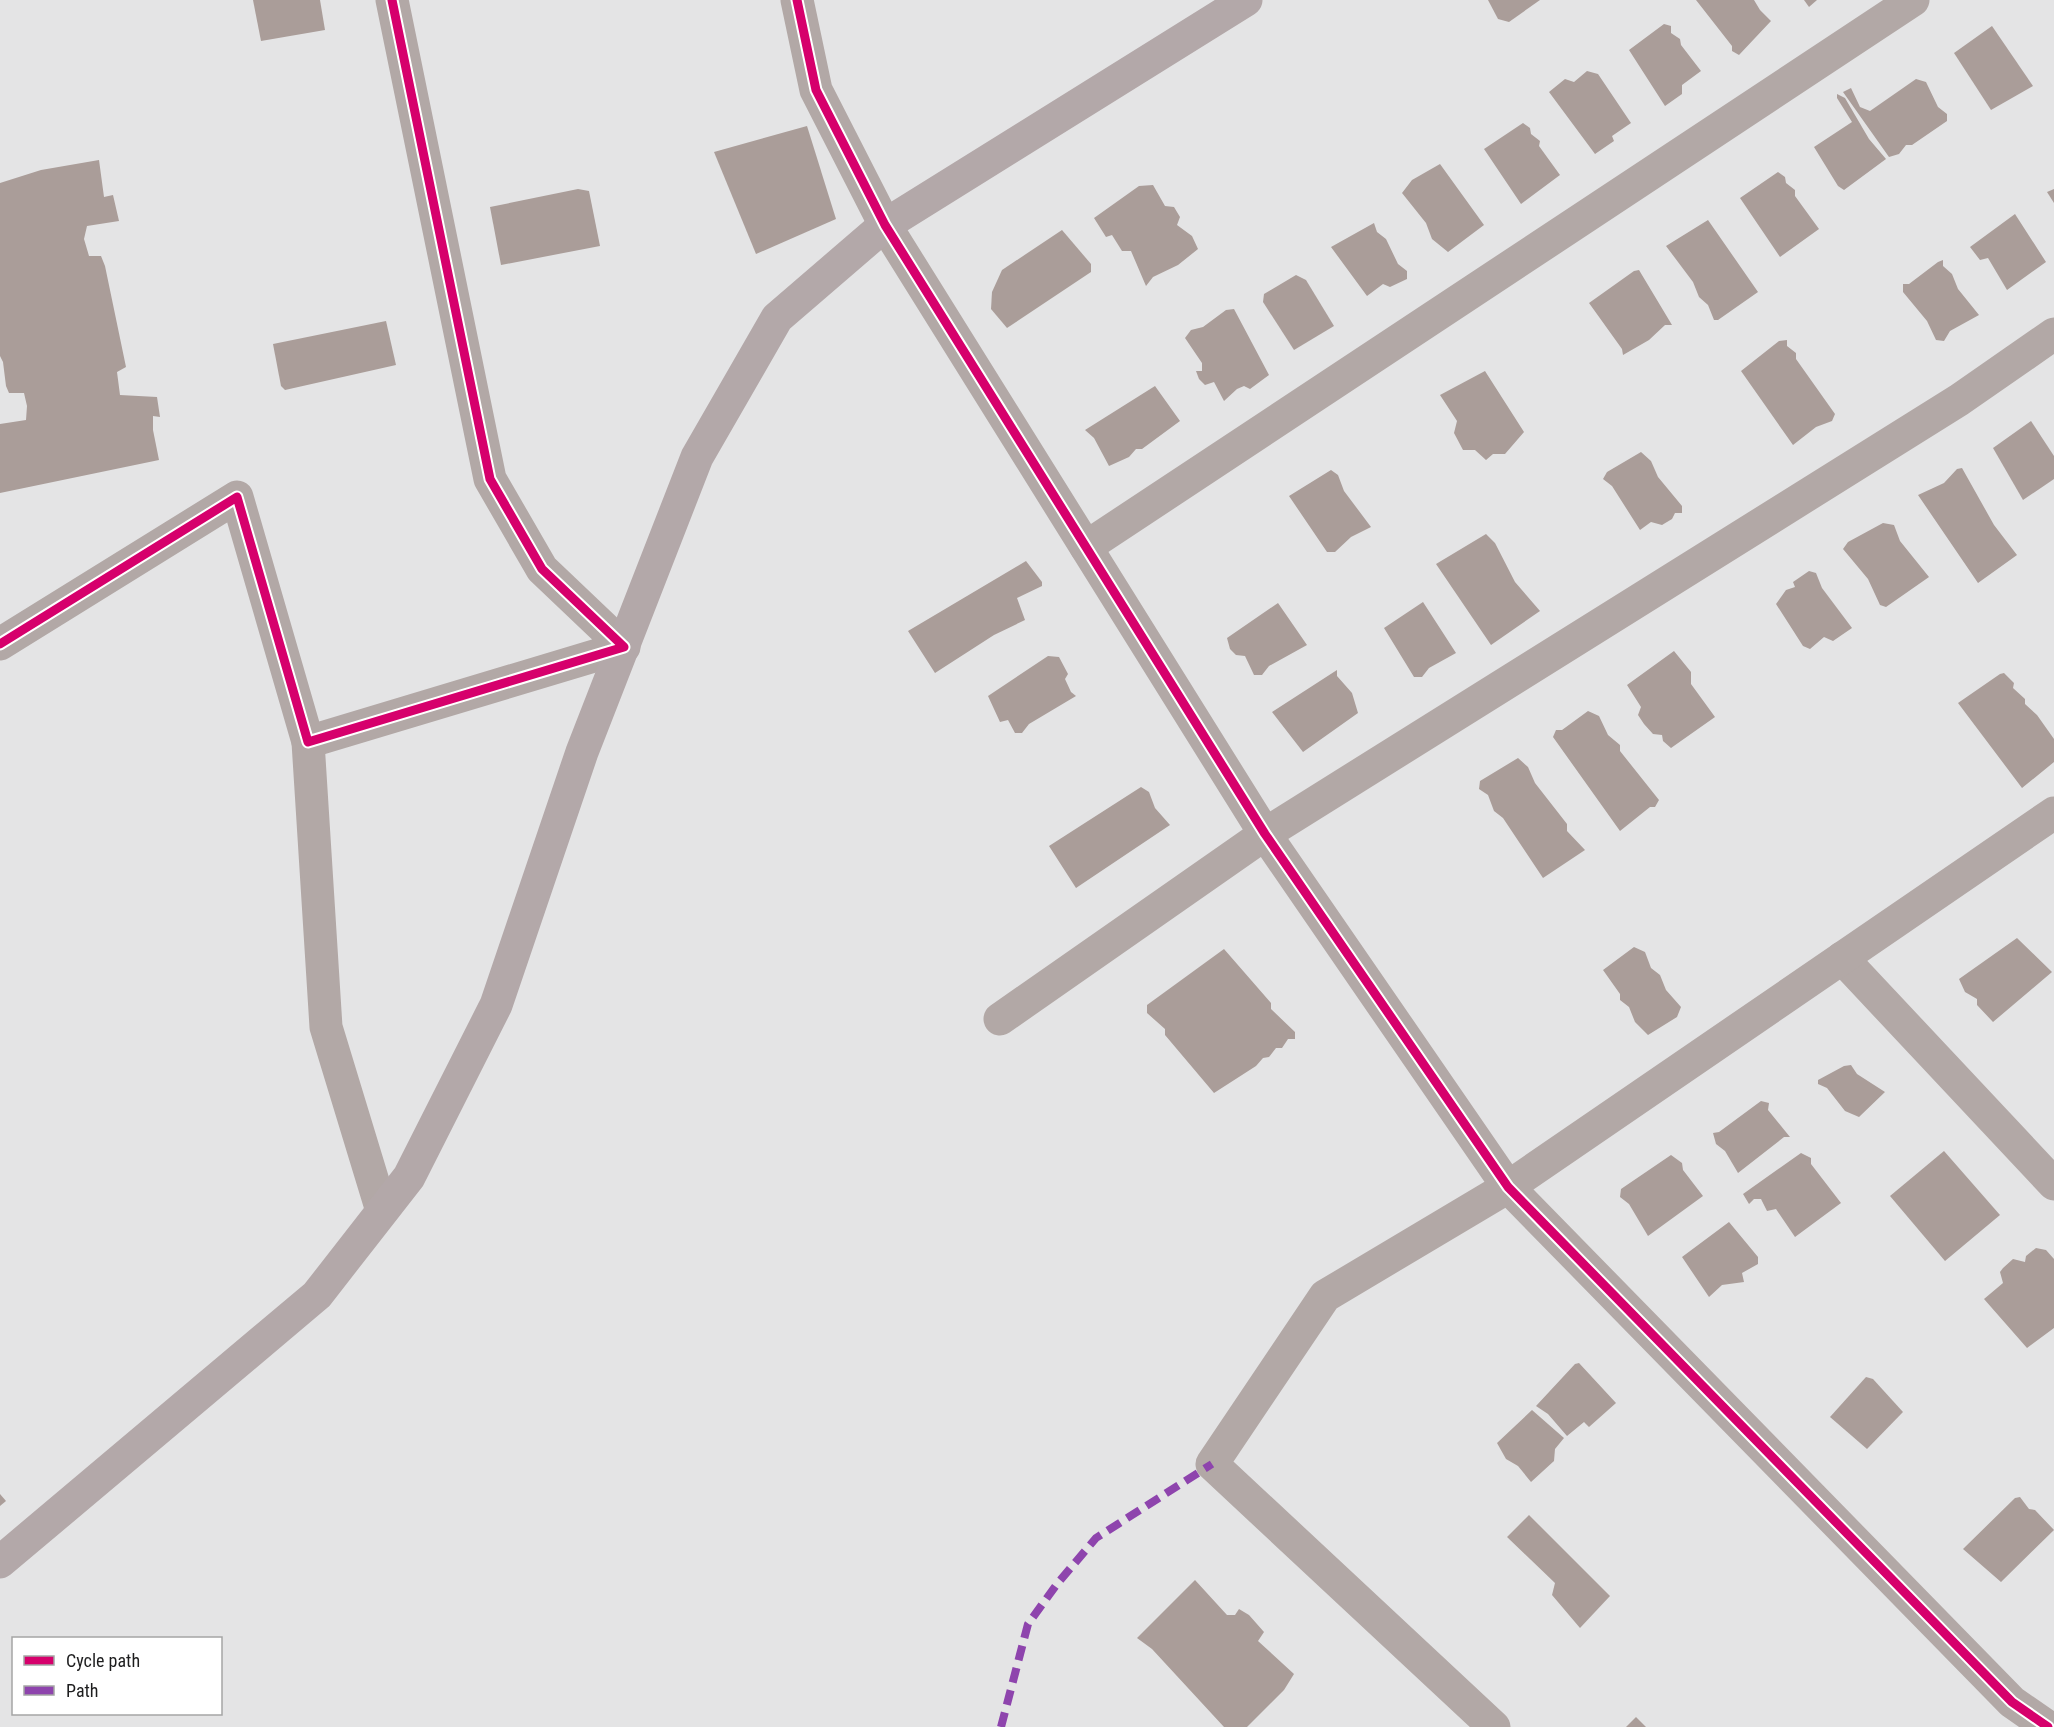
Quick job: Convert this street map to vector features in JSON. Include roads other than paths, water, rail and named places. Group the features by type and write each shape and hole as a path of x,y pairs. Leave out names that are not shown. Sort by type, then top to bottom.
{"main road":[{"path":"0,1562 317,1295 409,1177 496,1005 582,752 697,457 777,318 885,225 1246,0"}],"street":[{"path":"308,742 624,647 542,569 490,479 392,0"},
{"path":"797,0 816,90 885,225 1265,834 1508,1187 2012,1702 2048,1727"},
{"path":"1086,548 1913,0"},
{"path":"1000,1019 1265,834 1959,400 2054,334"},
{"path":"0,644 237,497 308,742 326,1027 382,1210"},
{"path":"1494,1727 1212,1464 1325,1296 1508,1187 2054,813"},
{"path":"1842,958 2054,1184"}]}
